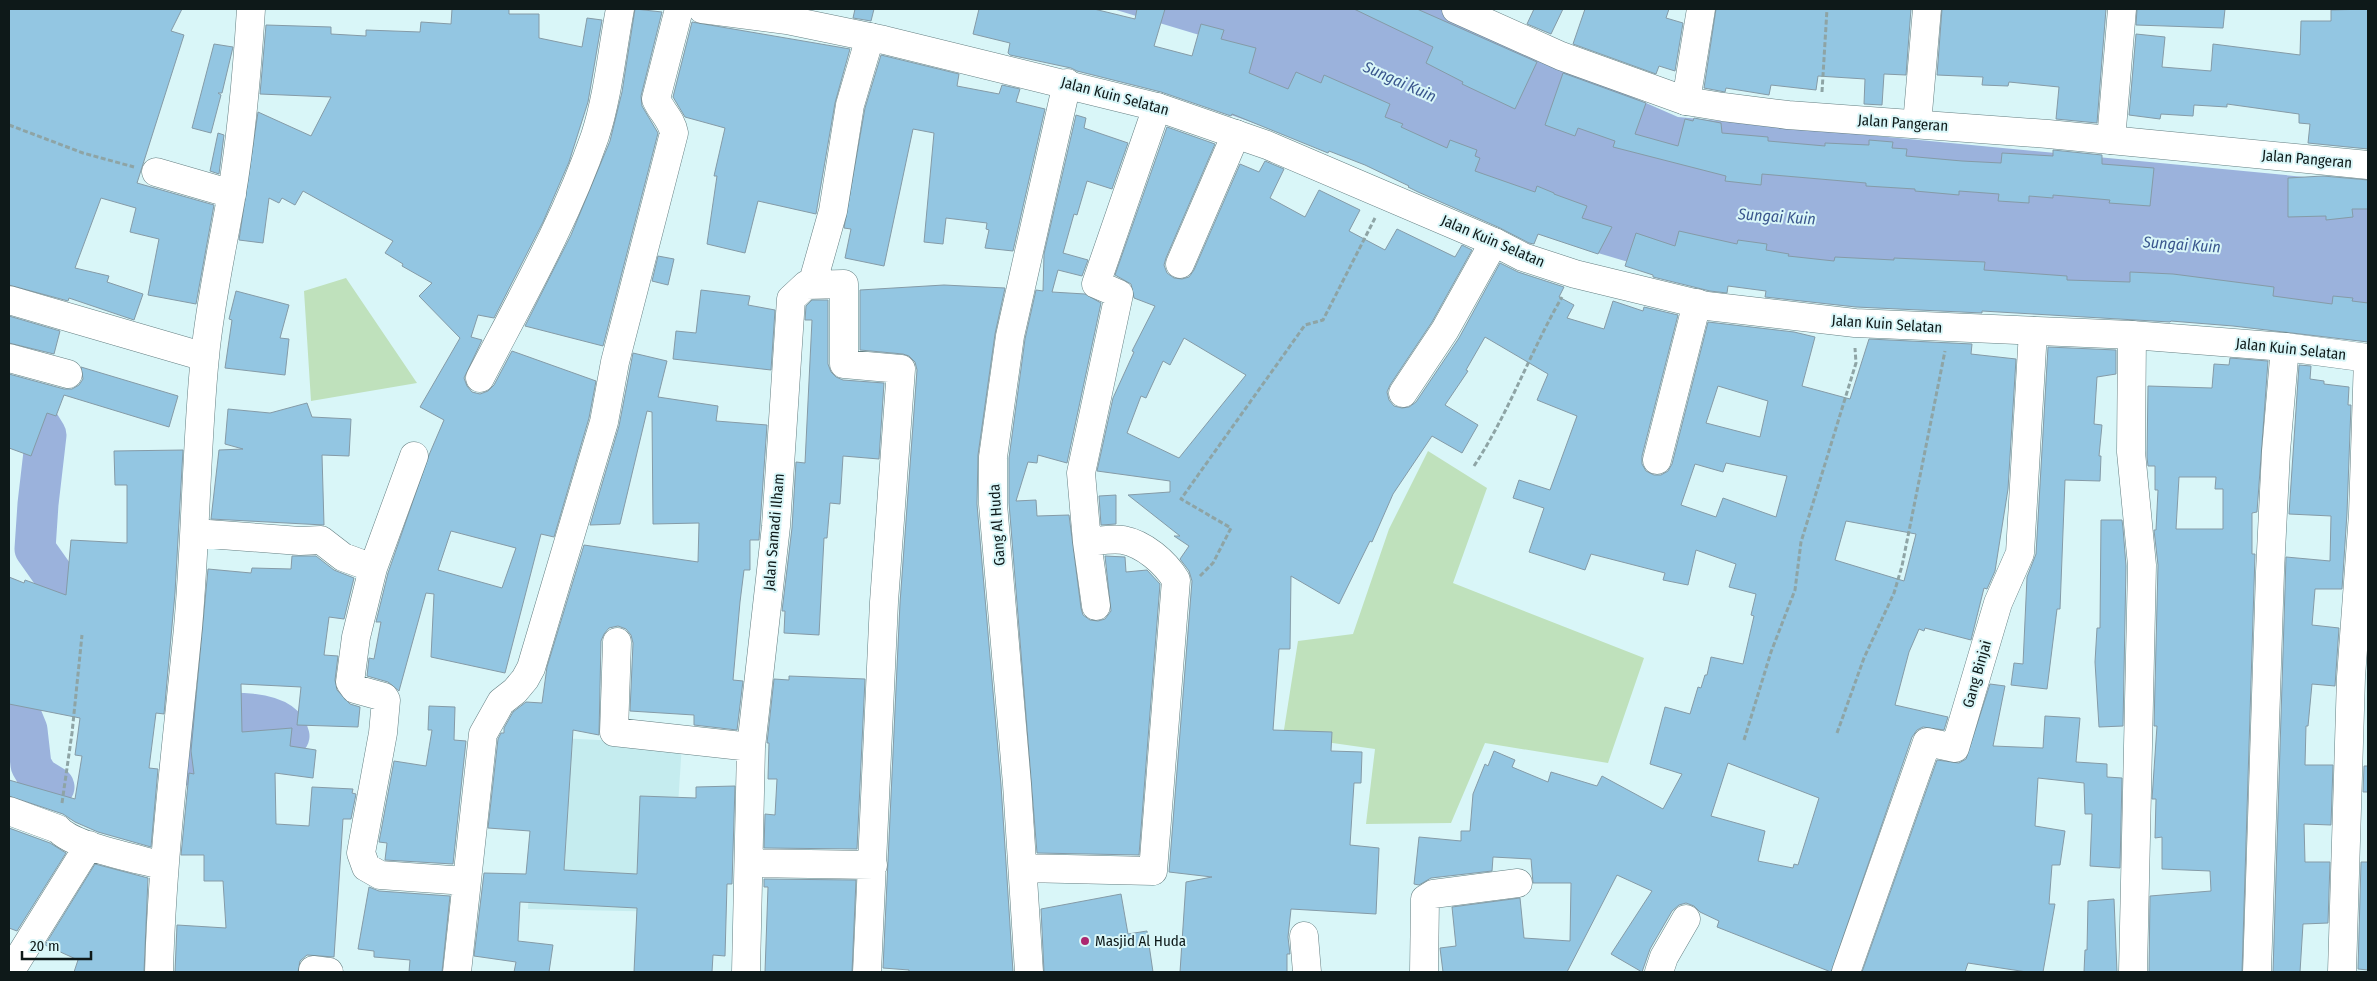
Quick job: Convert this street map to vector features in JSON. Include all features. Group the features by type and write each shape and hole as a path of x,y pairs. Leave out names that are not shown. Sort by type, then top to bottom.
{"street":[{"path":"159,972 164,866 195,533 205,357 232,194 248,70 251,9"},
{"path":"480,378 531,281 563,213 595,136 620,9"},
{"path":"457,972 483,734 500,702 515,691 531,668 604,422 615,362 674,133 673,126 656,99 678,9"},
{"name":"Jalan Kuin Selatan","path":"702,9 788,20 870,37 1157,106 1236,134 1386,195 1494,242 1523,257 1575,274 1697,303 1855,323 2132,335 2285,347 2368,358"},
{"name":"Jalan Pangeran","path":"1456,9 1561,56 1686,101 1723,107 1820,117 2111,140 2368,165"},
{"path":"1686,101 1701,9"},
{"path":"1918,124 1928,9"},
{"path":"2111,140 2122,9"},
{"path":"867,972 884,602 901,369 844,364 844,284 812,284 833,211 850,105 870,37"},
{"name":"Gang Al Huda","path":"1029,972 1023,868 994,504 993,457 1010,336 1067,83"},
{"path":"1096,606 1087,542 1081,473 1119,294 1096,284 1157,106"},
{"path":"1180,264 1236,134"},
{"path":"156,172 232,194"},
{"path":"1403,393 1445,330 1494,242"},
{"name":"Jalan Samadi Ilham","path":"746,972 750,747 776,526 791,299 806,285 812,284"},
{"path":"9,300 205,357"},
{"path":"1657,460 1697,303"},
{"name":"Gang Binjai","path":"1846,972 1927,742 1955,748 1998,603 2020,553 2033,331"},
{"path":"2132,335 2132,478 2142,565 2133,972"},
{"path":"2257,972 2270,572 2276,450 2285,347"},
{"path":"9,358 68,374"},
{"path":"2342,972 2351,676 2363,514 2368,358"},
{"path":"414,456 374,568 356,637 350,682 355,690 384,697 386,700 383,733 361,853 366,867 380,875 466,880"},
{"path":"195,533 300,541 321,540 343,558 374,568"},
{"path":"1023,868 1153,871 1176,580 1168,567 1139,546 1122,540 1087,542"},
{"path":"617,642 614,732 750,747"},
{"path":"9,811 58,828 63,834 89,846 164,866"},
{"path":"10,972 89,846"},
{"path":"749,863 873,865"},
{"path":"1424,972 1425,899 1433,894 1518,883"},
{"path":"1659,972 1664,957 1686,919"},
{"path":"1304,936 1307,972"}],"path":[{"path":"1820,117 1827,9"},
{"path":"9,125 83,153 156,172"},
{"path":"1176,580 1196,579 1202,574 1213,563 1231,528 1181,499 1305,325 1323,320 1386,195"},
{"path":"1474,466 1492,438 1542,331 1575,274"},
{"path":"1744,740 1771,652 1796,590 1801,542 1856,363 1855,323"},
{"path":"1837,733 1864,658 1894,593 1902,566 1949,328"},
{"path":"58,828 72,733 82,635"}],"shaded area":[{"path":"537,737 682,744 671,912 528,909"}],"green space":[{"path":"346,278 417,383 311,401 304,291"},
{"path":"1428,451 1487,488 1453,583 1644,658 1608,763 1485,743 1451,823 1366,824 1375,749 1283,736 1298,641 1353,634 1389,529"}],"water":[{"name":"Sungai Kuin","path":"1113,9 1441,9 1678,117 2368,183 2368,327 1689,280 1598,253 1356,159 1217,110 1206,37"}],"building":[{"path":"9,9 182,9 171,31 184,35 137,183 214,205 196,304 148,295 159,239 130,232 136,208 101,198 75,268 109,276 107,282 143,294 134,320 69,298 68,301 9,285"},
{"path":"452,9 509,9 509,14 539,14 539,38 582,47 587,18 602,20 588,102 569,162 543,222 494,318 478,315 471,337 482,340 464,378 472,392 480,394 488,391 494,385 512,351 596,381 589,418 554,537 541,534 505,673 431,657 434,594 426,593 399,691 388,682 367,676 369,658 374,659 381,622 376,622 388,573 429,455 444,420 420,407 460,338 419,296 432,283 402,266 403,264 385,253 393,241 303,191 295,205 282,198 279,203 269,198 263,243 239,240 258,112 311,136 331,97 260,94 266,25 331,27 331,34 366,36 366,30 420,32 421,22 451,24","holes":["451,531 516,548 502,588 438,570"]},
{"path":"635,9 662,12 641,96 642,106 658,133 603,346 525,326 571,235 610,141 622,92"},
{"path":"855,9 874,9 871,21 853,18"},
{"path":"979,9 1094,9 1135,19 1137,9 1165,9 1154,46 1192,56 1201,24 1224,30 1221,39 1256,48 1249,73 1288,89 1296,72 1321,83 1324,75 1390,104 1385,117 1403,124 1401,127 1447,148 1450,140 1477,150 1475,156 1480,158 1475,171 1535,192 1537,186 1587,206 1582,218 1612,227 1598,254 1538,234 1534,244 1529,243 1500,228 1418,192 1365,165 1329,151 1328,153 1232,114 1231,116 1161,92 1071,68 1010,55 1008,53 1010,43 973,34"},
{"path":"1354,9 1417,9 1537,62 1515,109 1462,84 1463,82 1426,63 1433,47"},
{"path":"1534,9 1563,9 1551,34 1527,24"},
{"path":"1585,9 1669,9 1666,18 1683,23 1675,71 1659,66 1656,74 1573,44"},
{"path":"1716,9 1911,9 1906,75 1884,74 1882,105 1864,104 1865,79 1818,76 1816,90 1771,85 1769,95 1726,88 1725,92 1704,88"},
{"path":"1942,9 2106,9 2097,123 2056,119 2059,87 2009,82 2008,86 1982,85 1983,77 1937,75"},
{"path":"2137,9 2225,9 2223,28 2136,25"},
{"path":"2368,9 2368,149 2308,143 2310,124 2299,123 2299,114 2227,104 2227,107 2194,105 2193,116 2161,114 2160,119 2129,115 2136,34 2165,37 2162,67 2211,71 2213,44 2300,55 2301,21 2331,21 2331,10"},
{"path":"692,22 850,49 835,103 816,214 758,201 745,253 707,244 717,176 714,176 725,128 685,117 673,97"},
{"path":"214,44 233,47 222,93 218,93 221,95 211,133 192,128"},
{"path":"881,55 959,74 957,86 999,94 1002,85 1020,89 1016,102 1045,109 1013,251 985,248 989,230 986,229 987,223 946,218 943,244 924,242 934,133 913,129 884,266 845,258 851,229 844,228 865,108"},
{"path":"1563,73 1646,103 1635,134 1678,146 1685,119 1693,121 1694,118 1721,123 1722,133 1768,137 1768,141 1825,146 1825,143 1869,145 1869,140 1893,142 1892,148 1907,149 1906,156 2001,163 2002,153 2053,156 2053,150 2102,155 2102,164 2154,168 2150,206 2109,203 2110,200 2053,195 2053,198 2029,196 2029,203 1998,201 1999,194 1959,191 1959,195 1915,191 1915,189 1866,186 1866,183 1762,174 1761,185 1725,181 1726,176 1613,147 1615,141 1578,128 1575,136 1545,125"},
{"path":"1076,115 1086,118 1084,128 1128,143 1112,189 1087,181 1077,215 1074,214 1063,253 1088,260 1082,276 1058,270 1052,292 1085,294 1101,303 1067,463 1038,455 1037,463 1028,462 1016,501 1036,500 1037,516 1069,515 1081,608 1083,615 1090,620 1098,621 1105,619 1111,611 1105,556 1125,557 1126,572 1147,570 1160,584 1139,855 1037,853 1009,503 1009,458 1025,339 1036,290 1043,291 1044,254"},
{"path":"1167,127 1215,144 1166,258 1164,265 1167,273 1174,278 1182,279 1189,277 1194,270 1240,164 1259,172 1265,161 1284,169 1270,198 1305,217 1319,190 1360,210 1349,231 1385,250 1397,229 1455,257 1462,245 1472,250 1432,322 1390,385 1387,392 1389,400 1394,406 1409,407 1416,402 1459,338 1500,263 1518,272 1564,287 1559,297 1574,305 1567,318 1604,329 1613,301 1643,311 1644,307 1678,315 1642,456 1642,464 1646,471 1654,475 1661,475 1668,471 1672,464 1708,322 1794,332 1815,337 1802,386 1850,399 1869,339 1972,344 1971,354 2016,359 2008,489 1995,571 1987,589 1984,588 1971,640 1925,628 1924,631 1919,629 1909,652 1895,705 1948,717 1944,730 1923,727 1917,730 1912,737 1831,972 1717,927 1719,921 1686,903 1679,905 1672,911 1650,949 1642,972 1611,954 1652,891 1617,875 1567,972 1443,972 1440,948 1456,946 1452,907 1520,898 1524,938 1570,941 1571,883 1533,883 1531,859 1493,857 1492,871 1431,878 1419,885 1414,884 1419,837 1461,841 1461,831 1470,831 1473,794 1485,764 1488,766 1494,751 1515,760 1512,767 1548,782 1551,772 1597,786 1602,776 1663,809 1682,774 1650,764 1665,707 1690,714 1698,687 1701,688 1705,675 1707,675 1711,657 1743,664 1754,616 1751,615 1756,594 1729,587 1736,564 1696,550 1688,585 1663,580 1665,573 1591,554 1585,570 1529,552 1544,508 1513,498 1519,480 1550,490 1577,416 1537,400 1548,374 1485,337 1466,370 1468,371 1445,405 1478,425 1462,453 1432,436 1393,494 1372,542 1370,541 1339,604 1291,576 1290,649 1279,649 1273,730 1332,732 1331,751 1362,752 1361,783 1354,783 1350,845 1379,848 1376,914 1291,909 1288,937 1290,954 1287,954 1287,972 1180,972 1186,882 1212,877 1169,872 1192,581 1189,571 1180,559 1189,546 1174,536 1180,536 1128,495 1170,492 1170,481 1097,471 1113,398 1134,352 1132,351 1155,306 1134,298 1131,284 1115,275","holes":["1184,338 1246,375 1179,458 1127,433 1141,396 1146,398 1163,361 1170,365","1718,386 1768,401 1760,437 1706,423","1726,463 1787,476 1776,517 1723,498 1716,517 1681,505 1695,464 1723,472","1846,521 1916,534 1904,581 1835,560","1728,763 1819,798 1798,865 1794,864 1793,868 1758,861 1765,831 1711,816"]},
{"path":"218,133 224,135 219,174 210,171"},
{"path":"2323,176 2368,180 2368,209 2352,209 2353,217 2326,220 2326,216 2288,217 2288,178"},
{"path":"1679,231 1737,244 1738,240 1767,244 1766,250 1789,254 1788,256 1834,261 1835,257 1985,262 1984,270 2067,276 2067,280 2130,282 2130,272 2173,274 2274,287 2273,296 2332,304 2333,296 2353,298 2352,301 2368,303 2368,342 2233,326 2171,321 1982,311 1982,313 1856,307 1765,297 1766,291 1728,286 1727,293 1710,291 1653,277 1653,275 1625,266 1636,233 1675,246"},
{"path":"658,256 674,259 668,285 652,281"},
{"path":"944,285 1005,288 995,334 978,455 977,504 1001,785 1013,972 909,972 909,970 883,968 900,603 917,370 915,362 909,356 860,350 860,290"},
{"path":"701,290 750,296 748,305 775,310 771,370 673,359 676,331 696,333"},
{"path":"236,291 289,305 280,338 289,339 285,375 225,368 232,320 229,319"},
{"path":"812,300 828,300 828,364 831,372 843,380 884,383 879,459 843,456 840,504 830,503 827,538 824,538 819,635 784,633 785,611 782,611 792,528 796,462 805,463 812,320 805,320 806,306"},
{"path":"9,316 60,331 54,354 9,343"},
{"path":"2048,347 2116,350 2116,374 2097,377 2094,424 2102,425 2099,456 2101,456 2100,481 2065,480 2060,609 2057,609 2047,689 2011,685 2014,663 2023,664 2027,577 2036,554"},
{"path":"633,353 667,361 658,397 718,406 716,421 767,425 759,540 750,540 750,570 744,570 740,602 733,680 743,681 737,730 694,725 694,715 630,711 633,643 631,635 626,629 618,626 609,628 601,641 599,735 573,730 564,870 637,874 640,796 696,798 696,787 735,786 732,884 727,884 725,956 713,955 712,972 634,972 637,908 520,902 518,941 553,945 549,972 514,972 516,962 474,956 484,873 526,874 530,831 488,828 498,739 501,733 504,733 504,728 513,712 526,702 542,703 547,667 584,545 698,562 699,523 653,524 652,412 647,411 620,524 590,525 619,426"},
{"path":"2230,358 2268,361 2257,512 2252,513 2252,554 2255,554 2242,972 2149,972 2150,896 2211,891 2210,871 2162,869 2162,837 2155,838 2156,799 2152,799 2157,726 2154,726 2158,565 2154,530 2156,530 2158,490 2155,490 2155,466 2148,466 2147,457 2148,386 2212,388 2214,364 2229,365","holes":["2179,477 2216,477 2215,489 2223,489 2223,529 2176,529"]},
{"path":"2299,365 2311,366 2310,379 2324,381 2324,384 2349,387 2348,405 2351,405 2347,513 2342,589 2315,589 2312,625 2339,628 2335,686 2312,684 2308,726 2306,726 2305,765 2333,765 2331,825 2304,824 2305,862 2330,862 2328,923 2303,924 2300,972 2273,972 2286,557 2330,561 2331,516 2289,514"},
{"path":"81,367 178,396 169,427 64,395 56,416 47,413 31,456 9,448 9,374 64,389 72,389 79,385 83,379"},
{"path":"307,403 312,417 351,419 349,456 322,455 324,525 211,519 219,450 243,449 225,444 228,409 270,413"},
{"path":"183,450 175,593 164,714 156,713 149,768 158,769 151,847 98,832 75,822 63,814 9,796 9,780 75,799 82,756 75,755 80,718 9,704 9,577 24,583 25,580 66,595 71,540 127,543 127,485 115,485 114,451"},
{"path":"1116,495 1116,524 1101,525 1099,496"},
{"path":"2101,520 2122,520 2123,528 2126,566 2123,726 2099,727 2095,662 2097,628 2100,628"},
{"path":"292,556 316,556 334,570 354,578 344,619 329,617 324,655 338,656 335,680 337,690 350,704 360,707 358,727 297,725 301,687 241,684 242,732 292,728 290,746 316,750 313,778 275,773 276,824 309,826 312,787 353,789 352,793 356,794 351,819 343,819 334,957 307,955 300,961 298,972 175,972 177,925 226,928 223,881 204,881 204,855 181,855 189,773 194,774 191,751 208,569 251,573 252,568 291,569"},
{"path":"789,676 865,679 857,849 764,848 765,814 775,815 777,779 768,779 769,743 767,743 774,679 789,680"},
{"path":"1990,684 2005,686 1993,746 2043,748 2045,716 2080,718 2076,762 2107,764 2107,777 2122,778 2120,868 2090,866 2092,814 2085,814 2084,783 2038,778 2035,826 2065,831 2060,865 2052,865 2049,904 2055,904 2043,972 2027,972 1968,963 1965,972 1862,972 1937,760 1959,763 1966,759"},
{"path":"429,706 455,707 454,740 466,741 453,864 385,860 387,843 379,842 394,761 426,766 432,730 428,730"},
{"path":"2364,766 2368,766 2368,792 2363,792"},
{"path":"9,828 50,843 66,853 17,931 9,928"},
{"path":"2361,862 2368,862 2368,970 2358,969"},
{"path":"95,864 148,878 144,972 74,972 78,960 45,945"},
{"path":"764,879 856,880 852,972 765,972 768,887 764,887"},
{"path":"369,887 379,891 450,896 442,972 409,972 410,960 374,957 374,951 358,949"},
{"name":"Masjid Al Huda","path":"1121,894 1128,934 1147,931 1153,972 1044,972 1041,909"},
{"path":"2114,899 2117,972 2084,972 2085,950 2087,950 2088,901"}],"waterway":[{"path":"9,406 18,406 38,422 46,435 35,549 59,583 70,603 51,633 30,641 18,708 27,730 31,765 38,777 54,787"},
{"path":"180,766 185,737 199,715 236,713 264,716 275,720 284,727 289,736"}],"place":[{"name":"Masjid Al Huda","path":"1085,941"}]}
